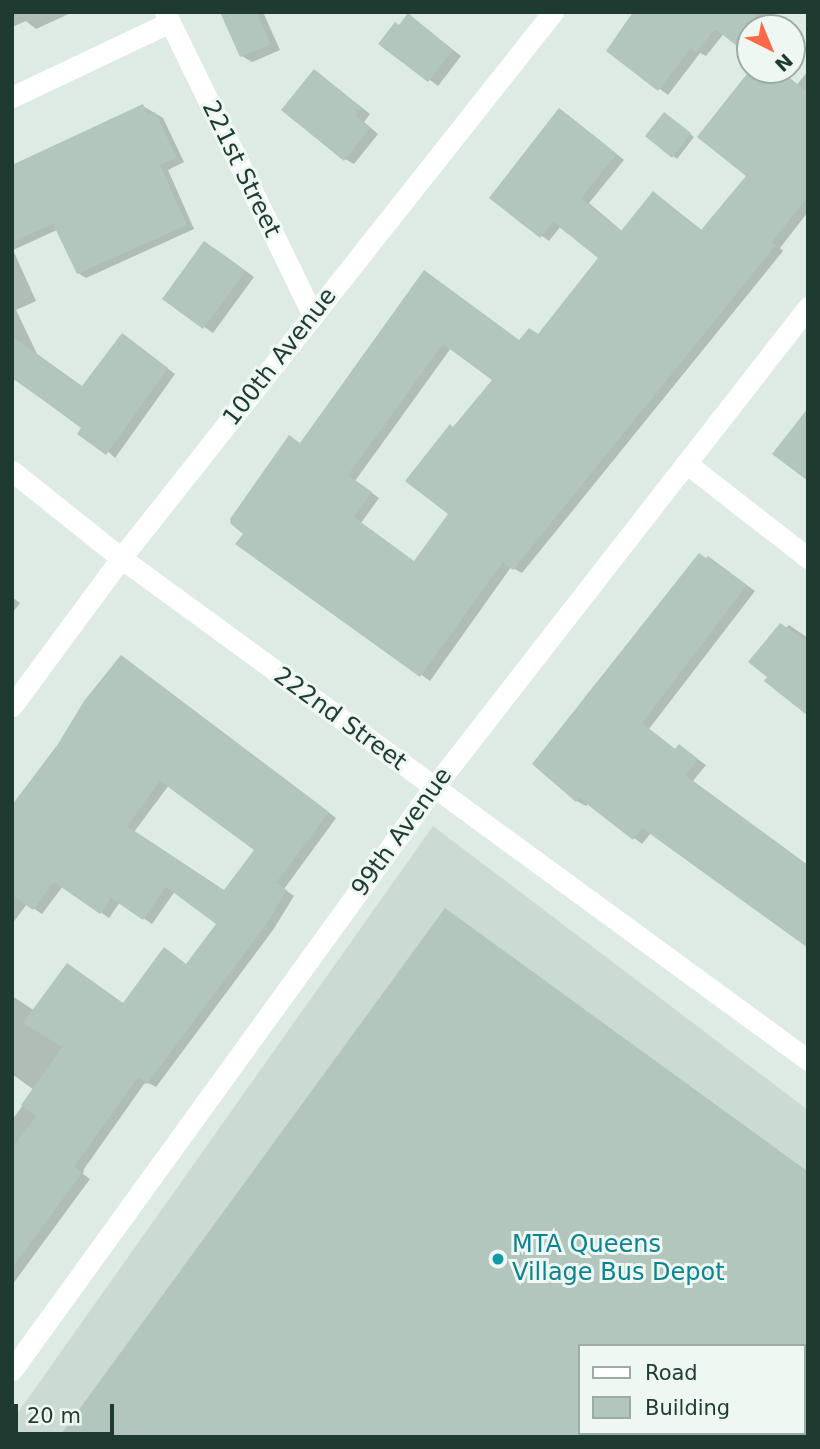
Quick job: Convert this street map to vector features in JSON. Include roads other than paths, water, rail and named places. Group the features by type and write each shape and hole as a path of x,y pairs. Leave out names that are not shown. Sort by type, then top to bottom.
{"street":[{"name":"100th Avenue","path":"12,706 121,558 553,12"},
{"name":"221st Street","path":"168,17 313,316"},
{"path":"12,97 168,17"},
{"name":"99th Avenue","path":"12,1370 434,788 808,307"},
{"path":"686,463 808,558"},
{"name":"222nd Street","path":"12,471 121,558 808,1060"}],"place":[{"name":"MTA Queens Village Bus Depot","path":"498,1259"}]}
